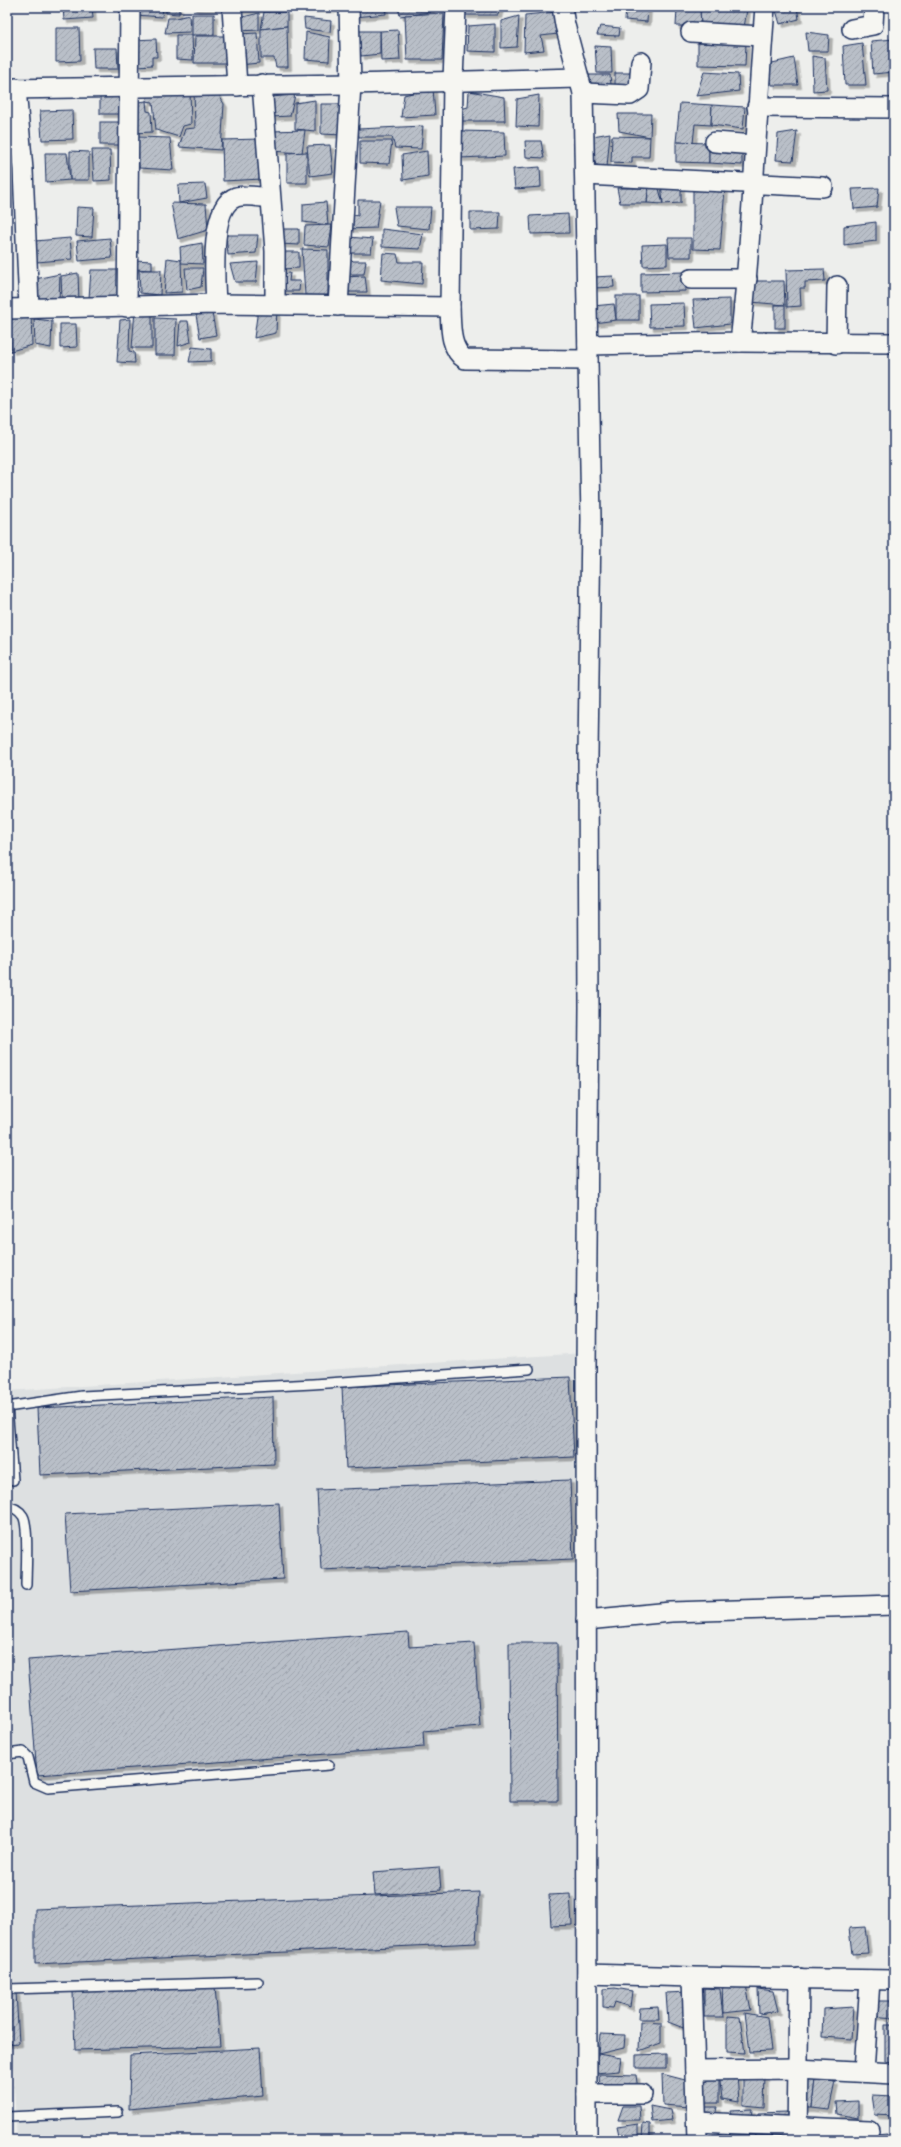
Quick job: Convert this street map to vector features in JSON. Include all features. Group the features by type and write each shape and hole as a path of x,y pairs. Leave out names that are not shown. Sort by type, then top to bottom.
{"street":[{"path":"127,307 130,7"},
{"path":"232,7 237,86"},
{"path":"338,306 350,84 348,7"},
{"path":"456,7 453,80 450,307 454,345 459,355 465,359 740,342 836,344 894,343"},
{"path":"562,7 580,85 585,175 591,519 588,755 589,1015 586,1368 587,2140"},
{"path":"740,342 755,183 757,107 765,7"},
{"path":"852,29 873,25 874,7"},
{"path":"691,32 762,36"},
{"path":"29,308 23,170 11,89 237,86 262,84 350,84 453,80 580,85 630,95 639,89 641,62"},
{"path":"262,84 275,251 275,304"},
{"path":"757,107 894,108"},
{"path":"715,142 755,145"},
{"path":"585,175 823,187"},
{"path":"216,304 215,245 227,204 238,196 270,198"},
{"path":"691,279 747,279"},
{"path":"836,344 837,286"},
{"path":"7,308 127,307 216,304 450,307"},
{"path":"586,1620 671,1612 894,1605"},
{"path":"587,1974 894,1980"},
{"path":"692,1977 697,2131 797,2133 869,2130"},
{"path":"797,2133 798,1978"},
{"path":"864,2072 870,1980"},
{"path":"695,2070 797,2069 894,2074"},
{"path":"587,2094 642,2094"}],"lane":[{"path":"13,1480 7,1407 82,1396 313,1384 529,1369"},
{"path":"7,1507 14,1507 23,1516 26,1531 26,1585"},
{"path":"7,1754 23,1752 28,1758 34,1782 48,1788 329,1765"},
{"path":"7,1989 258,1982"},
{"path":"7,2117 118,2112"}],"shaded area":[{"path":"584,1353 586,1975 573,2140 17,2140 7,1960 7,1391"}],"building":[{"path":"63,7 92,7 93,18 64,20"},
{"path":"136,7 163,7 162,17 136,15"},
{"path":"166,7 179,7 179,14 166,13"},
{"path":"192,7 213,7 213,8 196,9"},
{"path":"240,7 261,7 261,9 240,11"},
{"path":"264,7 285,7 285,8 264,12"},
{"path":"292,7 336,7 337,9 309,9"},
{"path":"355,7 385,7 386,14 355,17"},
{"path":"398,7 431,7 431,12 400,16"},
{"path":"465,7 500,7 498,15 464,15"},
{"path":"626,7 648,7 647,22 625,20"},
{"path":"700,7 701,26 676,26 677,9"},
{"path":"700,7 747,9 744,28 701,26"},
{"path":"775,7 797,7 799,19 780,24"},
{"path":"264,12 287,12 287,26 261,29"},
{"path":"556,12 558,34 541,36 544,50 524,52 525,15"},
{"path":"259,13 259,30 238,31 239,18"},
{"path":"444,13 442,60 407,60 405,15"},
{"path":"192,14 214,14 214,35 192,35"},
{"path":"189,15 190,32 165,33 168,18"},
{"path":"519,16 517,47 501,48 501,21"},
{"path":"304,18 331,21 330,32 305,29"},
{"path":"495,24 495,52 467,51 468,26"},
{"path":"287,26 288,67 276,67 274,58 261,58 261,29"},
{"path":"600,26 620,28 619,36 597,35"},
{"path":"56,28 79,28 80,61 56,62"},
{"path":"398,30 400,60 381,61 380,31"},
{"path":"358,31 380,31 380,54 361,56"},
{"path":"306,32 330,37 329,61 305,59"},
{"path":"806,32 829,35 828,51 808,51"},
{"path":"257,33 259,63 239,65 238,34"},
{"path":"176,35 192,35 193,60 176,59"},
{"path":"195,36 226,36 226,63 194,63"},
{"path":"156,39 157,57 152,57 152,65 138,66 132,40"},
{"path":"894,39 894,72 873,74 871,41"},
{"path":"698,43 746,44 745,66 698,65"},
{"path":"862,43 866,85 845,85 843,46"},
{"path":"595,46 611,47 612,73 597,73"},
{"path":"93,48 117,48 118,69 94,69"},
{"path":"812,56 825,58 827,90 813,91"},
{"path":"794,58 798,85 772,85 768,64"},
{"path":"704,72 738,74 739,91 696,96"},
{"path":"615,73 633,73 632,88 615,92"},
{"path":"589,75 610,75 612,94 588,87"},
{"path":"215,88 224,104 221,150 179,147 185,129 195,128 194,89"},
{"path":"433,88 435,115 401,117 404,95"},
{"path":"100,90 121,91 121,114 100,114"},
{"path":"149,90 190,91 191,124 183,126 179,137 156,130 153,102 146,101"},
{"path":"469,91 504,97 505,121 455,121 453,111 468,107"},
{"path":"295,95 290,116 272,117 271,97"},
{"path":"539,95 538,127 516,126 517,99"},
{"path":"315,100 315,131 295,129 295,103"},
{"path":"146,101 147,111 151,112 152,132 132,133 133,103"},
{"path":"680,103 712,105 711,125 695,124 693,143 676,142"},
{"path":"321,104 343,104 343,135 321,134"},
{"path":"712,105 745,107 743,129 711,125"},
{"path":"72,110 73,139 42,140 40,111"},
{"path":"618,114 651,114 650,137 619,131"},
{"path":"100,122 121,122 121,145 100,145"},
{"path":"423,126 421,149 395,148 392,137 359,137 358,129"},
{"path":"305,130 302,153 271,151 271,131"},
{"path":"460,131 504,132 505,156 460,158"},
{"path":"797,131 793,161 776,160 778,134"},
{"path":"610,133 607,167 596,165 587,137"},
{"path":"612,136 650,137 649,157 632,157 632,163 611,162"},
{"path":"138,137 170,138 173,170 139,168"},
{"path":"261,139 262,179 223,181 222,140"},
{"path":"360,141 392,141 389,164 360,163"},
{"path":"525,141 541,141 544,158 526,157"},
{"path":"676,142 709,143 709,163 676,162"},
{"path":"709,143 742,144 742,165 709,163"},
{"path":"330,145 333,173 310,176 307,146"},
{"path":"92,150 110,150 111,180 94,181"},
{"path":"70,151 89,152 89,180 70,180"},
{"path":"427,151 428,176 403,180 402,155"},
{"path":"307,152 307,183 287,183 287,153"},
{"path":"45,153 67,153 70,180 46,182"},
{"path":"540,167 541,187 515,189 513,169"},
{"path":"894,170 894,191 893,191 891,171"},
{"path":"661,182 681,187 681,203 663,204"},
{"path":"205,184 207,198 179,203 178,185"},
{"path":"649,184 658,185 663,204 647,203"},
{"path":"693,187 725,189 720,250 693,249"},
{"path":"617,188 648,188 647,203 620,203"},
{"path":"879,188 877,207 854,209 852,189"},
{"path":"358,200 380,200 376,228 345,229 347,213 358,216"},
{"path":"326,202 328,225 303,222 303,204"},
{"path":"171,203 206,204 208,230 178,239"},
{"path":"77,207 94,208 92,237 76,236"},
{"path":"394,207 431,207 429,229 397,226"},
{"path":"470,212 500,212 499,229 470,230"},
{"path":"568,214 569,233 531,234 530,216"},
{"path":"876,222 876,241 844,245 844,226"},
{"path":"332,225 329,247 304,245 305,226"},
{"path":"279,229 299,229 299,245 279,244"},
{"path":"382,229 423,234 420,249 382,247"},
{"path":"226,235 258,235 256,253 228,255"},
{"path":"348,237 373,239 371,253 350,253"},
{"path":"70,238 72,259 37,262 35,241"},
{"path":"110,238 112,258 79,261 77,241"},
{"path":"668,238 691,238 691,257 669,257"},
{"path":"202,243 203,264 181,263 180,247"},
{"path":"667,244 667,265 643,266 642,245"},
{"path":"302,249 328,250 328,296 305,295"},
{"path":"282,252 299,252 299,268 282,269"},
{"path":"345,253 353,261 366,261 364,274 343,274"},
{"path":"383,253 397,254 399,262 423,262 422,284 381,280"},
{"path":"167,258 181,260 182,292 164,293"},
{"path":"134,260 152,261 152,270 134,269"},
{"path":"258,262 256,282 235,282 230,264"},
{"path":"185,268 203,268 201,287 187,290"},
{"path":"824,269 825,281 805,282 805,288 800,288 801,306 787,307 786,270"},
{"path":"91,270 121,270 121,298 89,298"},
{"path":"139,270 161,270 160,295 140,293"},
{"path":"685,272 685,291 641,292 641,273"},
{"path":"78,273 79,303 62,299 61,276"},
{"path":"290,273 289,281 300,281 299,291 279,291 279,274"},
{"path":"60,274 59,302 32,305 30,280"},
{"path":"365,276 367,292 342,292 343,277"},
{"path":"613,276 614,287 594,288 593,277"},
{"path":"752,281 784,281 785,305 751,302"},
{"path":"616,296 639,296 639,320 616,320"},
{"path":"730,299 730,324 696,328 693,300"},
{"path":"684,303 685,326 650,327 649,304"},
{"path":"614,304 616,320 594,323 593,306"},
{"path":"775,305 785,305 785,328 775,328"},
{"path":"277,307 276,333 254,338 258,309"},
{"path":"135,310 152,312 152,348 132,348"},
{"path":"31,313 32,345 11,351 9,315"},
{"path":"212,313 216,335 200,338 196,315"},
{"path":"155,318 176,319 175,355 155,355"},
{"path":"34,319 52,321 51,348 35,345"},
{"path":"130,319 129,351 134,352 135,363 117,362 120,320"},
{"path":"180,321 188,321 191,342 178,346"},
{"path":"60,324 76,324 77,347 60,348"},
{"path":"192,347 211,349 211,361 189,362"},
{"path":"570,1377 574,1457 346,1468 342,1387"},
{"path":"273,1397 274,1464 40,1475 37,1408"},
{"path":"570,1480 573,1559 321,1570 317,1490"},
{"path":"279,1503 283,1579 70,1591 65,1514"},
{"path":"408,1632 409,1647 474,1643 480,1726 423,1731 424,1747 37,1775 28,1660"},
{"path":"509,1643 557,1643 558,1801 510,1801"},
{"path":"439,1867 441,1890 375,1895 373,1872"},
{"path":"479,1892 476,1943 35,1964 35,1909"},
{"path":"570,1894 572,1925 551,1926 549,1895"},
{"path":"865,1927 868,1953 852,1954 849,1928"},
{"path":"722,1981 746,1985 751,2010 723,2013"},
{"path":"215,1987 220,2046 75,2050 73,1992"},
{"path":"615,1988 632,1991 630,2007 615,2002 613,2008 603,2007 603,1989"},
{"path":"704,1988 720,1989 723,2017 704,2017"},
{"path":"758,1989 773,1991 778,2011 759,2014"},
{"path":"7,1992 16,1992 19,2043 7,2044"},
{"path":"688,1992 686,2029 668,2022 666,1993"},
{"path":"869,2001 894,2001 894,2018 872,2016"},
{"path":"658,2007 659,2019 639,2019 640,2008"},
{"path":"853,2007 851,2039 822,2037 823,2009"},
{"path":"745,2013 767,2017 771,2051 750,2052"},
{"path":"727,2016 740,2017 745,2053 727,2052"},
{"path":"640,2022 661,2023 661,2043 639,2051"},
{"path":"885,2025 894,2025 894,2061 885,2062"},
{"path":"600,2034 625,2035 624,2048 598,2054"},
{"path":"260,2048 263,2096 129,2109 130,2055"},
{"path":"598,2054 621,2058 619,2071 595,2073"},
{"path":"666,2054 666,2068 636,2068 636,2055"},
{"path":"699,2069 719,2072 719,2103 701,2103"},
{"path":"719,2072 737,2075 739,2102 722,2099"},
{"path":"599,2074 636,2075 638,2090 600,2091"},
{"path":"662,2074 685,2080 689,2107 663,2105"},
{"path":"743,2074 765,2075 764,2107 743,2105"},
{"path":"802,2078 815,2079 812,2108 802,2108"},
{"path":"815,2079 835,2082 829,2110 812,2108"},
{"path":"872,2095 894,2096 894,2116 875,2115"},
{"path":"858,2101 858,2118 837,2114 836,2102"},
{"path":"623,2106 639,2106 640,2120 618,2120"},
{"path":"650,2106 670,2110 672,2120 652,2122"},
{"path":"703,2107 718,2107 716,2116 705,2116"},
{"path":"752,2109 751,2120 731,2118 730,2110"},
{"path":"787,2112 787,2122 757,2121 758,2113"},
{"path":"643,2123 650,2124 650,2140 642,2140"},
{"path":"638,2124 638,2140 620,2140 617,2127"},
{"path":"729,2127 754,2128 755,2140 730,2140"},
{"path":"755,2131 788,2131 789,2140 756,2140"},
{"path":"806,2131 834,2132 834,2140 806,2140"},
{"path":"726,2133 727,2140 704,2140 703,2138"},
{"path":"887,2133 887,2140 855,2140 854,2136"}]}
